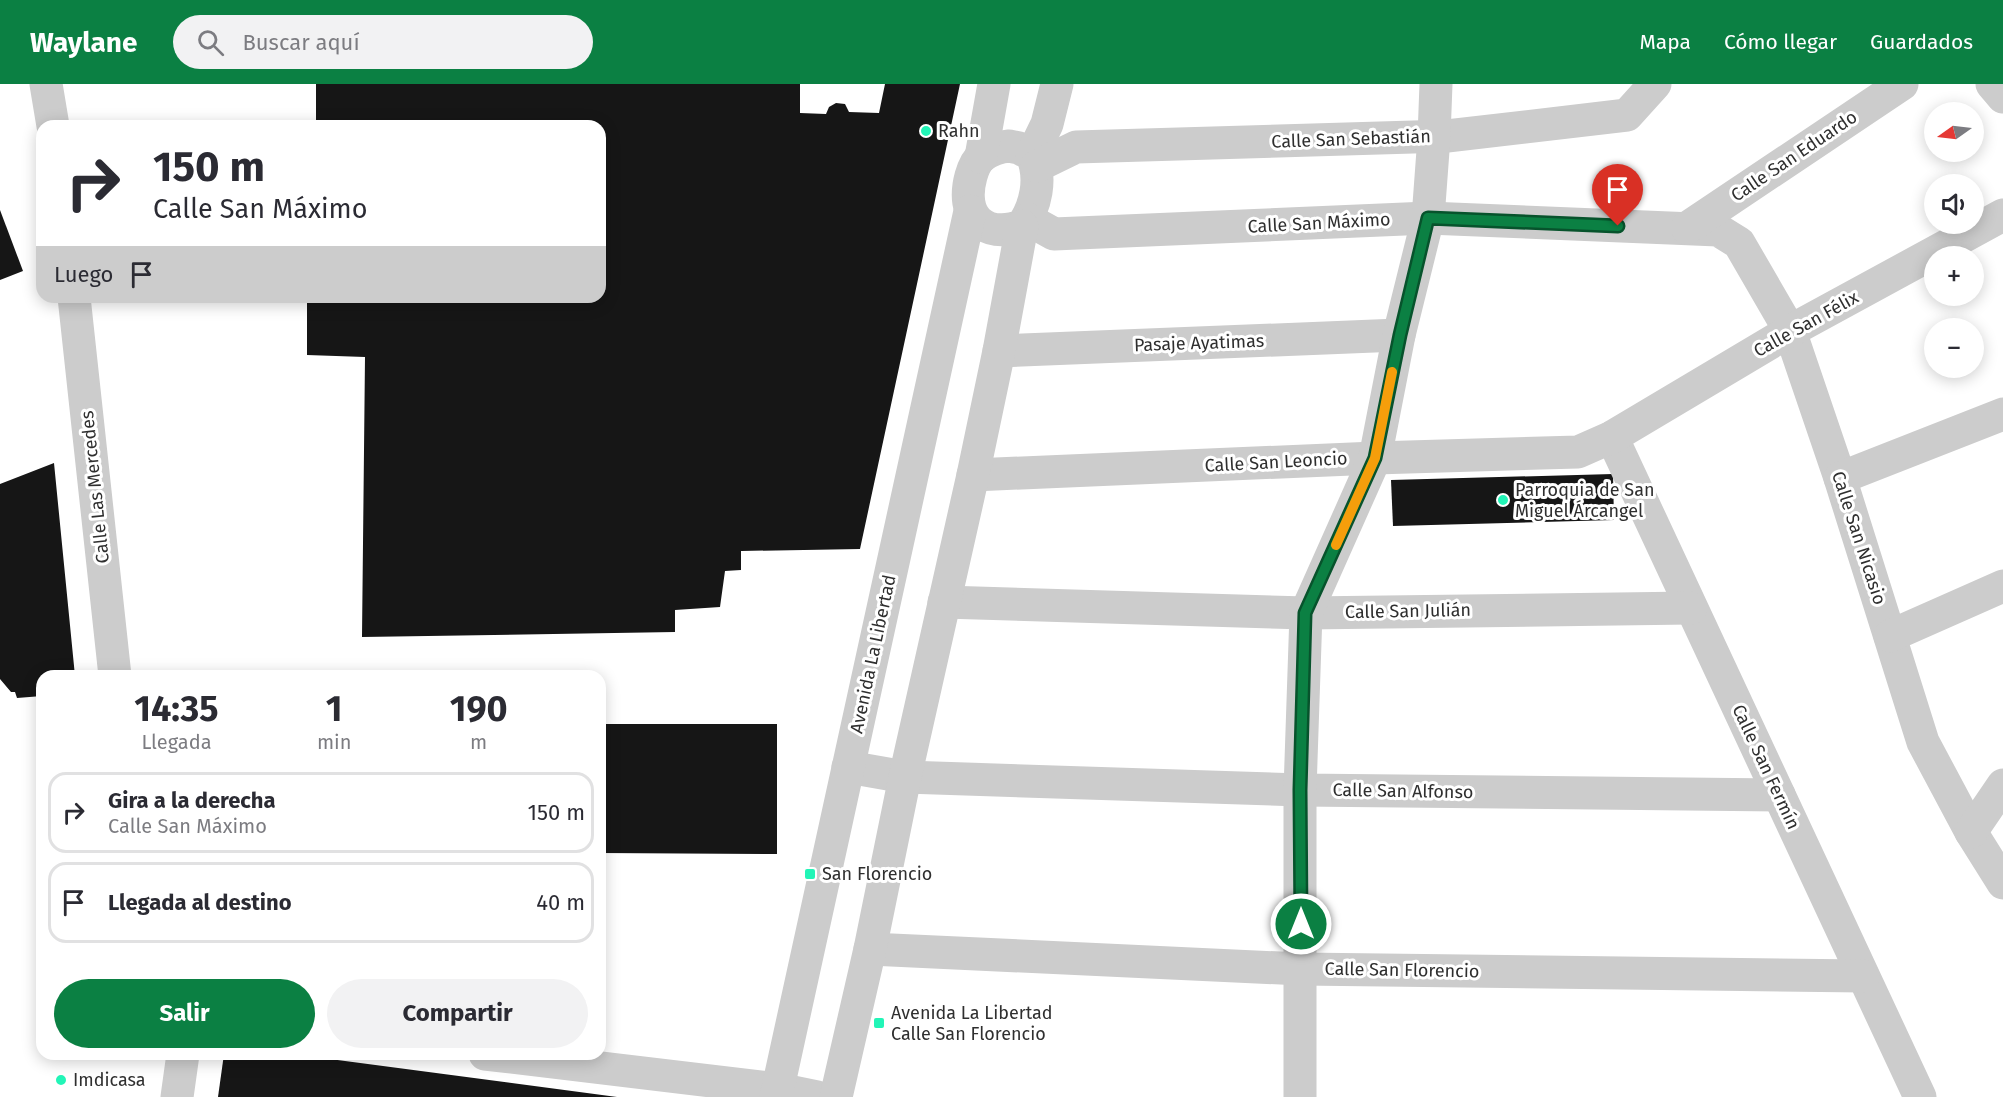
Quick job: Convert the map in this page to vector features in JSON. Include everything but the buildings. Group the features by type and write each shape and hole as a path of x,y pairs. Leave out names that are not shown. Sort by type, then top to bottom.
{"street":[{"path":"46,84 52,120"},
{"path":"994,84 981,157 973,168 968,184 970,212 978,222 994,231 1008,231 1024,222"},
{"path":"836,1097 973,475 1024,222 1033,207 1036,188 1035,160 1058,84"},
{"name":"Calle San Sebastián","path":"1035,160 1076,147 1434,137 1627,115 1655,84"},
{"name":"Calle San Eduardo","path":"1687,228 1902,84"},
{"path":"1992,84 2003,97"},
{"path":"1300,1097 1300,790 1305,613 1375,458 1400,335 1428,218 1439,88"},
{"path":"981,157 998,148 1009,146 1019,148 1035,160"},
{"name":"Avenida La Libertad","path":"777,1093 970,212"},
{"name":"Calle San Félix","path":"1611,437 1790,331 2003,215"},
{"name":"Calle San Máximo","path":"1024,222 1054,234 1428,218 1687,228"},
{"name":"Calle San Nicasio","path":"1687,228 1718,230 1739,243 1790,331 1923,742 1971,832 2003,883"},
{"name":"Calle Las Mercedes","path":"75,303 114,670"},
{"name":"Pasaje Ayatimas","path":"999,351 1400,335"},
{"path":"1839,478 2003,414"},
{"name":"Calle San Leoncio","path":"973,475 1578,452 1611,437"},
{"name":"Calle San Fermín","path":"1611,437 1920,1097"},
{"path":"1890,636 2003,586"},
{"name":"Calle San Julián","path":"945,602 1305,613 1691,608"},
{"name":"Calle San Alfonso","path":"848,767 905,777 1300,790 1779,795"},
{"path":"1971,832 2003,785"},
{"name":"Calle San Florencio","path":"870,949 1301,969 1863,976"},
{"path":"177,1097 182,1060"},
{"path":"530,1060 817,1097"}],"slow traffic":[{"path":"1336,545 1375,458 1392,372"}],"place":[{"name":"Rahn","path":"926,131"},
{"name":"Parroquia de San Miguel Árcangel","path":"1503,500"},
{"name":"San Florencio","path":"810,874"},
{"name":"Avenida La Libertad Calle San Florencio","path":"879,1023"},
{"name":"Imdicasa","path":"61,1080"}],"route":[{"path":"1301,924 1300,790 1305,613 1375,458 1400,335 1428,218 1618,226"}]}
